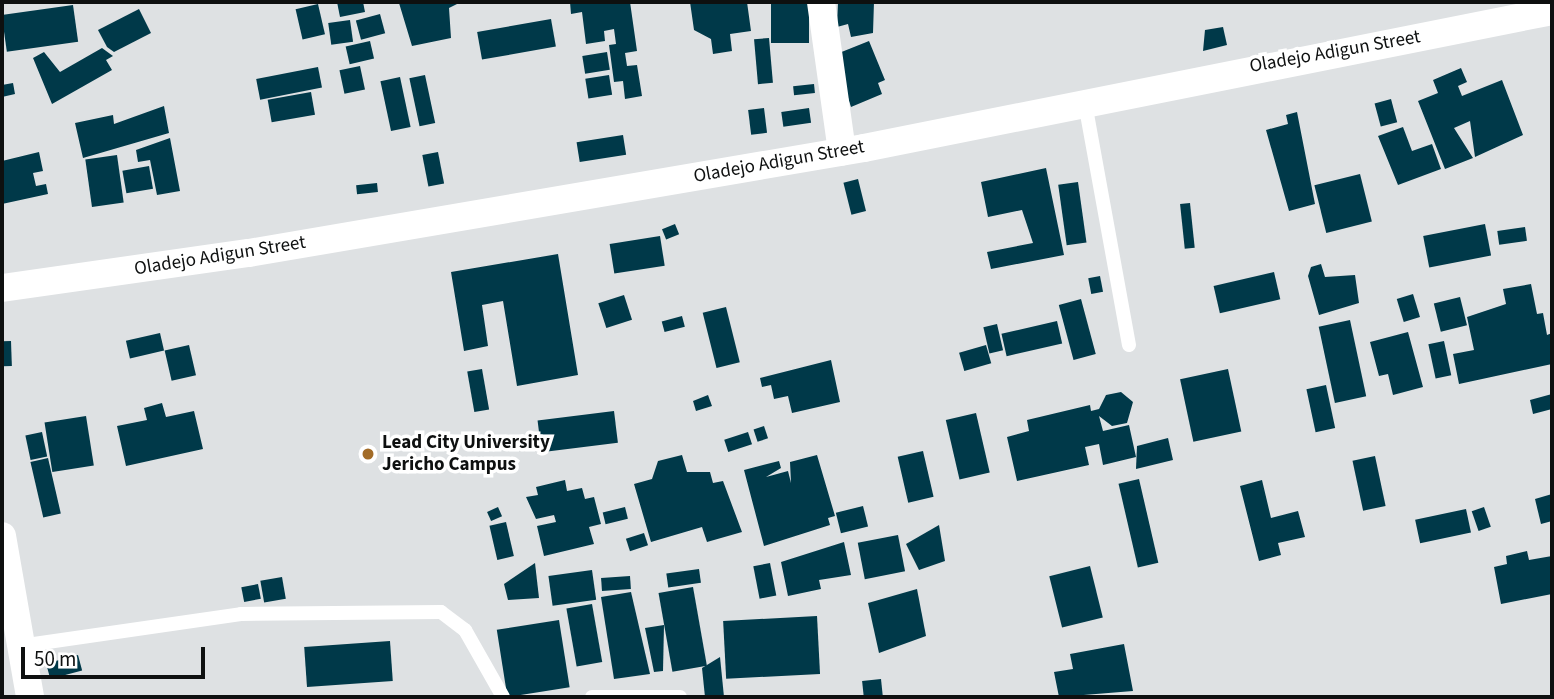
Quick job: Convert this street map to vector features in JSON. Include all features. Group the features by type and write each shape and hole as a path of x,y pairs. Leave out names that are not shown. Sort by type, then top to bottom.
{"street":[{"path":"821,2 842,152"},
{"name":"Oladejo Adigun Street","path":"2,288 249,253 842,152 1552,11"},
{"path":"2,536 30,697"}],"lane":[{"path":"1086,103 1129,345"},
{"path":"20,646 241,614 441,612 464,630 503,697"},
{"path":"592,697 680,697"}],"building":[{"path":"337,2 363,2 365,12 340,17"},
{"path":"461,2 449,8 451,38 412,46 399,3"},
{"path":"570,2 630,2 637,51 625,53 627,66 637,65 642,96 625,99 623,81 614,82 609,45 616,44 614,29 604,31 605,41 586,44 582,12 571,14"},
{"path":"690,2 747,2 751,31 730,34 732,51 713,54 711,39 694,30"},
{"path":"771,2 809,2 809,43 771,43"},
{"path":"838,2 874,2 873,33 851,37 848,24 837,27"},
{"path":"318,4 325,34 303,39 296,9"},
{"path":"73,5 78,42 7,52 2,15"},
{"path":"139,9 151,33 114,52 107,47 98,30"},
{"path":"380,14 385,33 361,40 356,20"},
{"path":"551,19 556,47 482,60 477,32"},
{"path":"350,20 353,42 331,45 328,23"},
{"path":"1223,27 1227,45 1203,51 1205,30"},
{"path":"769,38 773,83 758,84 754,39"},
{"path":"370,41 374,59 350,64 346,47"},
{"path":"869,41 885,80 878,83 882,94 851,107 834,55"},
{"path":"102,48 113,56 106,60 112,70 52,104 33,58 44,52 60,72"},
{"path":"607,52 610,70 585,74 582,56"},
{"path":"360,66 365,89 344,94 339,70"},
{"path":"318,67 322,88 260,100 256,79"},
{"path":"1461,68 1467,82 1458,86 1462,96 1502,80 1523,135 1475,157 1470,121 1454,128 1473,158 1445,169 1418,101 1438,93 1433,80"},
{"path":"425,75 435,123 420,126 409,78"},
{"path":"609,75 612,95 588,99 585,79"},
{"path":"400,77 411,127 391,131 380,81"},
{"path":"13,83 15,94 2,97 2,85"},
{"path":"814,84 815,93 794,95 793,86"},
{"path":"311,92 315,115 272,122 268,100"},
{"path":"1391,99 1397,122 1381,127 1375,103"},
{"path":"164,106 169,133 83,158 75,123 113,115 114,124"},
{"path":"764,108 767,133 751,135 748,110"},
{"path":"809,108 811,123 783,127 781,112"},
{"path":"1297,112 1315,204 1289,211 1266,130 1288,124 1286,115"},
{"path":"1403,127 1412,151 1432,144 1441,169 1398,185 1378,136"},
{"path":"623,135 626,155 580,162 577,142"},
{"path":"170,138 180,191 157,195 150,160 138,162 136,150"},
{"path":"39,152 43,171 33,173 36,186 46,184 48,194 2,204 2,161"},
{"path":"438,152 444,183 428,186 422,155"},
{"path":"117,155 124,203 92,207 85,159"},
{"path":"149,166 153,189 126,193 122,171"},
{"path":"1046,168 1064,255 991,269 987,252 1033,243 1022,210 988,217 981,182"},
{"path":"1360,174 1372,222 1326,233 1314,185"},
{"path":"858,179 866,211 851,215 843,183"},
{"path":"1078,182 1086,242 1067,245 1058,185"},
{"path":"377,183 378,192 357,194 356,185"},
{"path":"1190,203 1195,248 1185,249 1180,204"},
{"path":"675,224 679,234 666,239 662,229"},
{"path":"1485,224 1491,255 1429,267 1423,236"},
{"path":"1525,227 1527,241 1499,245 1497,231"},
{"path":"660,236 665,266 614,274 610,244"},
{"path":"558,254 578,375 517,386 503,301 482,305 488,346 464,351 451,272"},
{"path":"1321,264 1325,277 1355,275 1359,303 1319,315 1308,276 1311,267"},
{"path":"1274,272 1280,299 1220,313 1214,286"},
{"path":"1100,276 1103,292 1091,294 1088,278"},
{"path":"1531,284 1537,314 1543,313 1547,335 1552,333 1552,364 1459,384 1453,354 1474,350 1467,317 1506,304 1503,289"},
{"path":"1413,294 1420,317 1404,322 1397,299"},
{"path":"624,295 632,320 606,328 598,303"},
{"path":"1460,297 1467,325 1441,332 1434,304"},
{"path":"1081,299 1096,354 1074,360 1059,305"},
{"path":"726,307 740,362 717,368 703,313"},
{"path":"682,316 685,327 665,332 662,321"},
{"path":"1350,320 1366,396 1335,403 1319,327"},
{"path":"1057,321 1062,343 1007,356 1001,334"},
{"path":"997,324 1003,350 989,353 983,327"},
{"path":"1408,332 1423,387 1393,395 1388,374 1379,376 1370,342"},
{"path":"160,333 164,351 130,358 126,341"},
{"path":"2,341 11,341 12,366 3,366"},
{"path":"1444,341 1451,375 1436,379 1428,344"},
{"path":"189,345 196,375 172,381 165,351"},
{"path":"986,345 991,363 964,371 959,353"},
{"path":"831,360 840,402 792,413 788,396 774,399 771,385 762,387 760,378"},
{"path":"482,369 489,409 474,412 467,372"},
{"path":"1228,369 1241,432 1193,442 1180,379"},
{"path":"1326,385 1335,428 1316,432 1306,389"},
{"path":"1121,392 1133,402 1127,423 1112,426 1099,416 1103,431 1129,425 1136,457 1103,465 1099,444 1085,447 1089,465 1017,481 1007,437 1029,431 1027,420 1090,405 1091,411 1099,409 1106,395"},
{"path":"1552,394 1552,409 1533,414 1530,400"},
{"path":"708,395 712,406 696,411 693,401"},
{"path":"162,403 166,417 194,411 203,449 126,466 117,426 147,420 144,408"},
{"path":"614,411 618,443 541,452 538,420"},
{"path":"976,413 990,472 960,479 946,420"},
{"path":"86,416 94,465 52,472 45,423"},
{"path":"764,426 768,438 758,442 754,429"},
{"path":"42,432 47,456 31,460 25,436"},
{"path":"748,432 752,444 728,452 724,440"},
{"path":"1168,438 1173,460 1136,469 1137,446"},
{"path":"923,451 934,497 908,503 898,457"},
{"path":"682,455 687,472 710,472 713,483 723,481 742,532 707,542 702,527 651,542 634,484 652,479 658,461"},
{"path":"817,455 835,516 828,518 830,525 764,546 744,470 779,461 781,468 766,477 788,471 791,483 790,462"},
{"path":"1375,456 1386,506 1363,511 1353,461"},
{"path":"48,458 61,514 43,518 30,462"},
{"path":"1139,479 1158,563 1138,568 1119,484"},
{"path":"565,480 567,491 582,488 585,499 594,497 601,524 589,527 594,544 544,556 537,526 556,522 554,515 536,519 526,497 538,495 536,487"},
{"path":"1262,480 1271,518 1298,511 1305,537 1278,543 1281,555 1259,561 1240,486"},
{"path":"1552,494 1552,521 1541,524 1535,499"},
{"path":"863,506 868,526 841,533 836,513"},
{"path":"498,507 502,516 491,521 487,512"},
{"path":"625,507 628,519 606,524 603,513"},
{"path":"1484,507 1491,527 1479,531 1472,511"},
{"path":"1466,509 1471,532 1420,543 1415,520"},
{"path":"506,522 514,556 497,560 489,526"},
{"path":"939,525 945,561 919,570 906,544"},
{"path":"644,533 648,545 630,551 626,539"},
{"path":"898,535 905,571 865,579 858,543"},
{"path":"844,542 851,575 819,580 821,589 788,596 781,562"},
{"path":"1527,551 1529,560 1552,556 1552,594 1501,604 1494,567 1507,564 1506,556"},
{"path":"535,563 539,598 508,600 504,584"},
{"path":"770,563 776,595 760,599 753,566"},
{"path":"1090,566 1103,617 1062,628 1049,576"},
{"path":"699,569 701,583 668,587 666,574"},
{"path":"592,570 596,600 553,606 548,576"},
{"path":"630,576 631,589 602,591 601,578"},
{"path":"282,577 286,599 264,602 260,581"},
{"path":"258,584 261,599 244,602 241,587"},
{"path":"693,587 707,666 672,672 659,593"},
{"path":"917,589 926,636 879,653 868,603"},
{"path":"631,592 650,674 614,679 601,597"},
{"path":"592,604 602,662 577,667 566,609"},
{"path":"817,616 820,674 726,679 723,621"},
{"path":"559,620 570,687 507,697 497,630"},
{"path":"664,625 663,671 654,672 645,628"},
{"path":"390,641 393,681 307,687 304,647"},
{"path":"1124,644 1133,691 1059,697 1054,672 1073,669 1070,654"},
{"path":"78,655 82,670 50,679 46,664"},
{"path":"720,657 724,697 705,697 702,668"},
{"path":"881,679 883,697 864,697 862,681"}],"place":[{"name":"Lead City University Jericho Campus","path":"368,454"}]}
